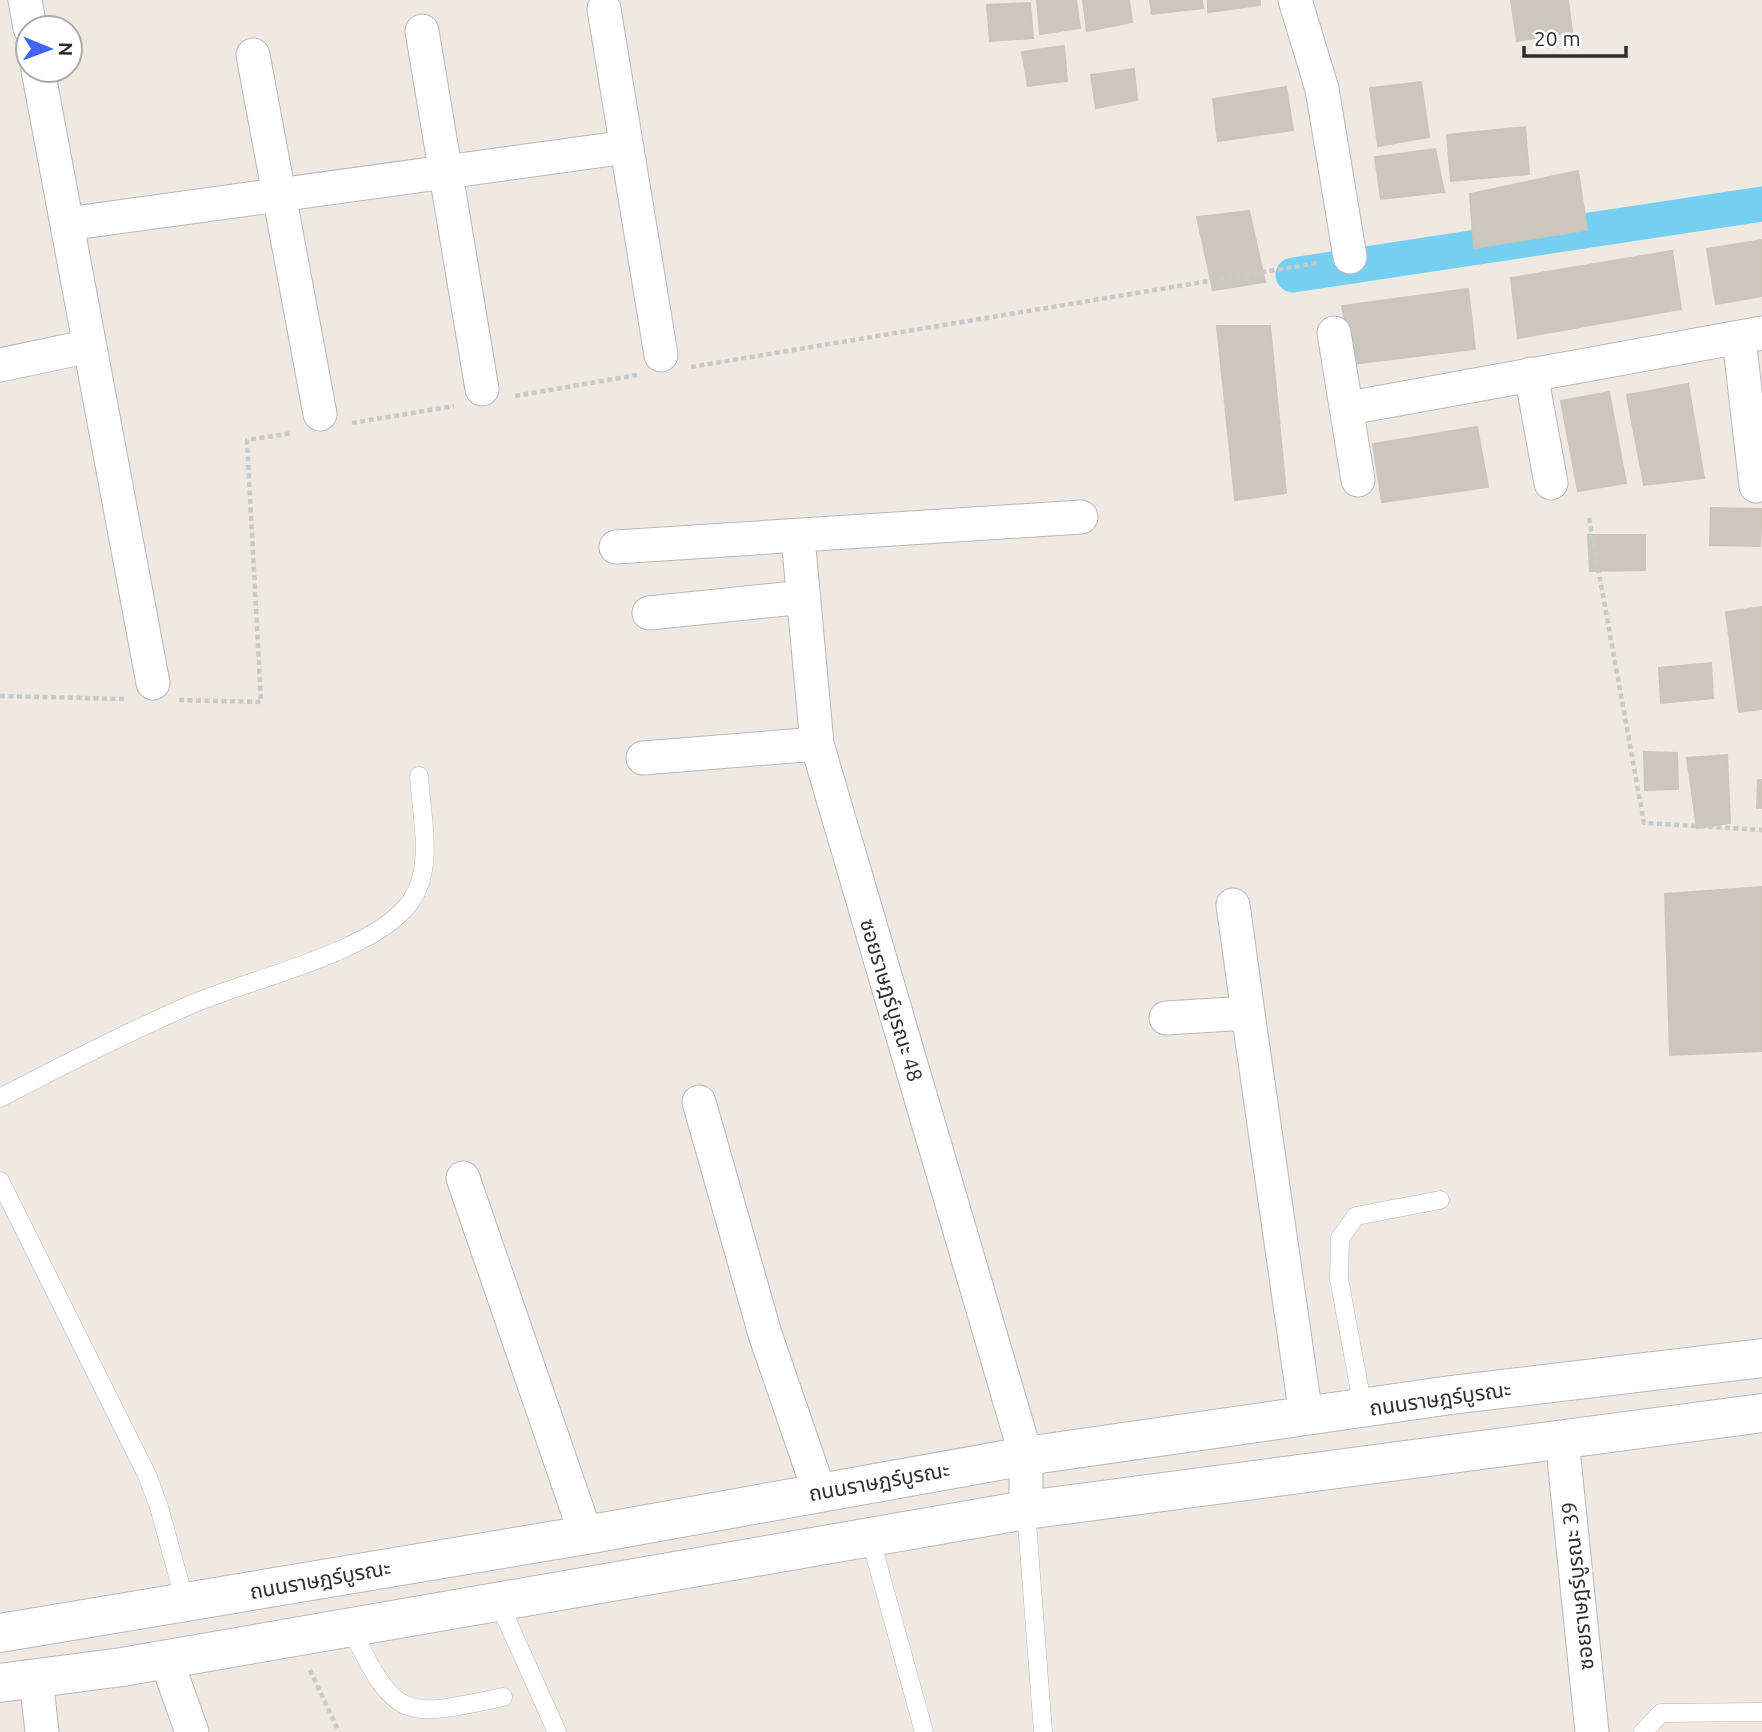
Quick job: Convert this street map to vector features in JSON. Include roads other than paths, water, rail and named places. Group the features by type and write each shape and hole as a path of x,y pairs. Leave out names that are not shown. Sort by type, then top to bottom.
{"main road":[{"name":"ถนนราษฎร์บูรณะ","path":"0,1633 586,1535 819,1491 1026,1456 1363,1408 1762,1358"},
{"path":"18,1680 122,1667 295,1638 1026,1510 1762,1413"},
{"path":"1120,1442 1127,1497"},
{"path":"932,1471 942,1525"},
{"path":"112,1613 122,1667"}],"street":[{"path":"1295,0 1322,89 1350,257"},
{"path":"604,9 665,365"},
{"path":"422,31 486,397"},
{"path":"253,55 322,423"},
{"path":"41,84 152,694"},
{"path":"67,224 627,147"},
{"path":"1334,333 1349,408 1359,480"},
{"path":"1349,408 1751,335 1756,486"},
{"path":"0,365 90,346"},
{"path":"1531,374 1552,483"},
{"path":"616,547 1080,517"},
{"name":"ซอยราษฎร์บูรณะ 48","path":"798,537 817,744 1026,1456 1026,1510"},
{"path":"649,613 804,597"},
{"path":"643,758 817,744"},
{"path":"1233,905 1306,1416"},
{"path":"1166,1018 1248,1013"},
{"path":"699,1102 765,1334 819,1491"},
{"path":"463,1178 586,1535"},
{"name":"ซอยราษฎร์บูรณะ 39","path":"1562,1439 1592,1732"},
{"path":"166,1659 192,1732"},
{"path":"18,1680 41,1732"}],"lane":[{"path":"0,1098 108,1042 195,1003 352,944 392,922 412,899 425,866 419,776"},
{"path":"0,1181 147,1475 159,1507 185,1602"},
{"path":"1363,1408 1339,1279 1340,1238 1356,1216 1440,1200"},
{"path":"1026,1510 1042,1732"},
{"path":"870,1538 925,1732"},
{"path":"499,1603 557,1732"},
{"path":"351,1628 376,1679 391,1697 408,1708 441,1711 503,1698"},
{"path":"1643,1732 1661,1713 1762,1712"}],"waterway":[{"path":"1293,275 1762,204"}]}
